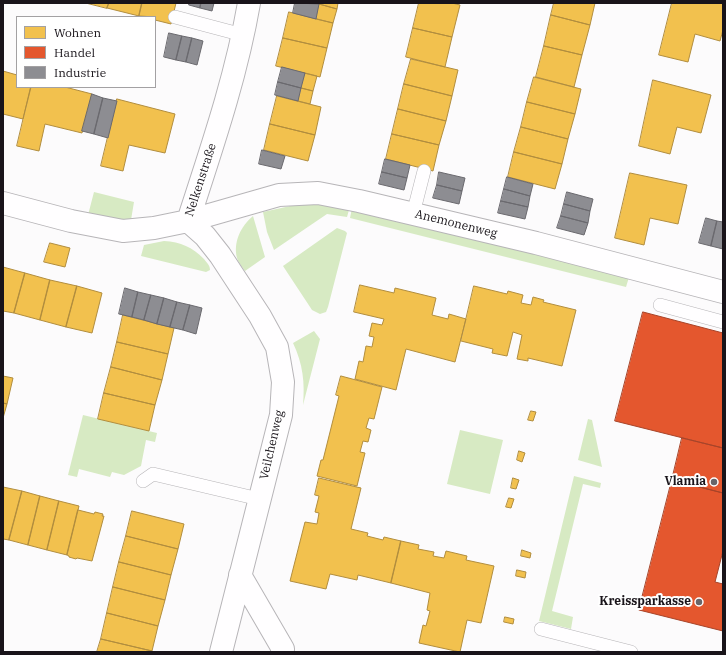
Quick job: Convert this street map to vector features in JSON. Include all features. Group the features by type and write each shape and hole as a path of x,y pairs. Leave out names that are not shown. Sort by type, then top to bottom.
{"street":[{"name":"Nelkenstraße","path":"3,203 71,221 124,231 154,228 188,222 221,119 243,35 249,3"},
{"name":"Anemonenweg","path":"188,222 279,195 318,193 536,243 723,292"},
{"name":"Veilchenweg","path":"188,222 205,236 220,255 260,316 277,347 282,382 281,415 221,652"},
{"path":"240,575 283,649 282,652"}],"lane":[{"path":"175,17 243,35"},
{"path":"413,214 424,171"},
{"path":"660,305 723,322"},
{"path":"143,481 153,474 260,498"},
{"path":"541,630 631,652"}],"green space":[{"path":"94,192 134,202 131,220 113,220 88,215"},
{"path":"304,203 349,210 347,217 327,214 274,250 267,232 263,212"},
{"path":"352,208 630,274 626,287 350,218"},
{"path":"253,216 265,257 245,271 238,260 236,246 242,229"},
{"path":"337,228 347,233 328,307 326,312 320,314 312,310 283,266"},
{"path":"164,241 181,244 191,248 204,259 209,265 210,270 206,272 141,256 144,245"},
{"path":"314,331 320,339 303,405 304,389 302,374 299,358 293,343"},
{"path":"83,415 157,433 155,442 146,440 141,466 124,475 112,472 110,477 79,469 77,477 68,475"},
{"path":"588,419 592,420 602,467 578,460"},
{"path":"460,430 503,440 490,494 447,484"},
{"path":"574,476 601,483 600,488 583,484 552,611 573,617 571,629 539,621"}],"building: Wohnen":[{"path":"86,3 109,3 107,8"},
{"path":"109,3 142,3 139,16 107,8"},
{"path":"142,3 176,3 171,24 156,20 156,16 139,16"},
{"path":"319,3 338,3 337,9"},
{"path":"419,3 452,3 460,5 452,37 413,28"},
{"path":"554,3 595,3 590,25 551,15"},
{"path":"672,3 723,3 723,30 720,41 695,34 688,62 659,55"},
{"path":"319,4 337,9 333,23 316,19"},
{"path":"289,12 333,23 327,48 283,38"},
{"path":"551,15 590,25 582,55 544,46"},
{"path":"413,28 452,37 445,67 406,57"},
{"path":"283,38 327,48 320,77 276,66"},
{"path":"544,46 582,55 574,87 536,77"},
{"path":"411,59 458,70 452,96 404,84"},
{"path":"3,71 16,75 16,88 31,88 23,119 3,114"},
{"path":"305,73 317,76 313,91 301,88"},
{"path":"534,77 581,89 575,114 527,102"},
{"path":"653,80 711,95 701,133 677,127 670,154 639,146"},
{"path":"404,84 452,96 446,121 398,109"},
{"path":"31,88 69,88 92,94 82,133 45,124 39,151 17,146"},
{"path":"301,88 313,91 310,104 298,101"},
{"path":"277,96 321,107 315,135 270,124"},
{"path":"117,99 175,114 165,153 129,145 123,171 101,166"},
{"path":"527,102 575,114 568,139 521,127"},
{"path":"398,109 446,121 439,145 392,134"},
{"path":"270,124 315,135 308,161 264,150"},
{"path":"521,127 568,139 562,164 514,152"},
{"path":"392,134 439,145 433,171 386,159"},
{"path":"514,152 562,164 555,189 508,177"},
{"path":"630,173 687,185 678,224 650,218 644,245 615,238"},
{"path":"50,243 70,248 65,267 44,262"},
{"path":"3,267 25,273 14,313 3,311"},
{"path":"25,273 50,280 40,320 14,313"},
{"path":"50,280 77,286 66,327 40,320"},
{"path":"360,285 394,293 395,288 436,298 432,315 448,319 449,314 466,319 455,362 406,349 396,390 355,379 359,361 363,362 366,346 372,347 374,337 369,336 372,323 382,325 384,319 354,312"},
{"path":"77,286 102,293 92,333 66,327"},
{"path":"474,286 507,294 508,291 523,295 521,303 531,305 533,297 544,300 543,302 576,310 562,366 528,358 528,361 517,359 522,335 513,332 507,356 492,353 493,349 461,341"},
{"path":"123,315 174,328 168,354 117,342"},
{"path":"117,342 168,354 162,380 111,367"},
{"path":"111,367 162,380 155,405 104,393"},
{"path":"3,376 13,378 7,404 3,403"},
{"path":"341,376 382,387 374,419 369,418 366,428 371,430 368,442 363,441 360,452 365,453 357,486 317,476 321,460 323,460 339,396 336,395"},
{"path":"104,393 155,405 149,431 98,419"},
{"path":"3,403 7,404 3,418"},
{"path":"531,411 536,412 533,421 528,420"},
{"path":"519,451 525,453 522,462 517,460"},
{"path":"319,478 361,488 351,529 368,533 367,536 383,540 384,537 401,541 391,583 358,575 357,580 330,574 326,589 290,581 305,522 317,524 319,513 315,512 319,496 315,495"},
{"path":"513,478 519,480 516,489 511,488"},
{"path":"3,487 22,491 9,540 3,539"},
{"path":"22,491 40,496 28,545 9,540"},
{"path":"40,496 59,501 47,550 28,545"},
{"path":"509,498 514,499 511,508 506,507"},
{"path":"59,501 79,506 67,555 47,550"},
{"path":"78,510 94,514 95,512 103,514 102,516 104,516 92,561 76,559 67,555"},
{"path":"132,511 184,524 178,549 126,536"},
{"path":"126,536 178,549 171,575 119,562"},
{"path":"401,541 419,545 418,549 434,552 433,556 444,558 446,551 467,556 466,560 494,566 481,623 467,620 460,652 419,643 423,625 426,626 430,611 427,610 430,593 391,583"},
{"path":"522,550 531,553 530,558 521,556"},
{"path":"119,562 171,575 165,600 113,587"},
{"path":"517,570 526,572 525,578 516,576"},
{"path":"113,587 165,600 158,626 107,613"},
{"path":"107,613 158,626 152,651 101,639"},
{"path":"505,617 514,619 513,624 504,622"},
{"path":"101,639 152,651 152,652 97,652"}],"building: Handel":[{"path":"643,312 723,333 723,448 615,421"},
{"path":"682,438 723,448 723,493 672,480"},
{"path":"672,480 723,493 723,551 715,582 723,584 723,631 639,610"}],"building: Industrie":[{"path":"189,3 201,3 200,8 189,5"},
{"path":"201,3 214,3 212,11 200,8"},
{"path":"295,3 319,4 316,19 293,13"},
{"path":"169,33 182,36 176,60 164,57"},
{"path":"182,36 192,38 186,62 176,60"},
{"path":"192,38 203,41 197,65 186,62"},
{"path":"282,67 305,73 301,88 278,82"},
{"path":"278,82 301,88 298,101 275,95"},
{"path":"92,94 103,98 94,134 82,131"},
{"path":"103,98 117,101 108,138 94,134"},
{"path":"262,150 285,156 281,169 259,164"},
{"path":"385,159 410,165 407,178 382,172"},
{"path":"382,172 407,178 404,190 379,184"},
{"path":"439,172 465,178 462,191 437,185"},
{"path":"507,177 533,184 530,196 504,189"},
{"path":"437,185 462,191 459,204 433,198"},
{"path":"504,189 530,196 528,207 501,201"},
{"path":"567,192 593,199 590,211 564,204"},
{"path":"501,201 528,207 525,219 498,213"},
{"path":"564,204 590,211 588,223 561,216"},
{"path":"561,216 588,223 584,235 557,228"},
{"path":"706,218 717,221 711,246 699,243"},
{"path":"717,221 723,222 723,249 711,246"},
{"path":"125,288 138,292 132,317 119,314"},
{"path":"138,292 151,295 144,320 132,317"},
{"path":"151,295 164,298 157,324 144,320"},
{"path":"164,298 177,302 170,327 157,324"},
{"path":"177,302 190,305 183,330 170,327"},
{"path":"190,305 202,308 196,334 183,330"}],"place":[{"name":"Vlamia","path":"714,482"},
{"name":"Kreissparkasse","path":"699,602"}]}
